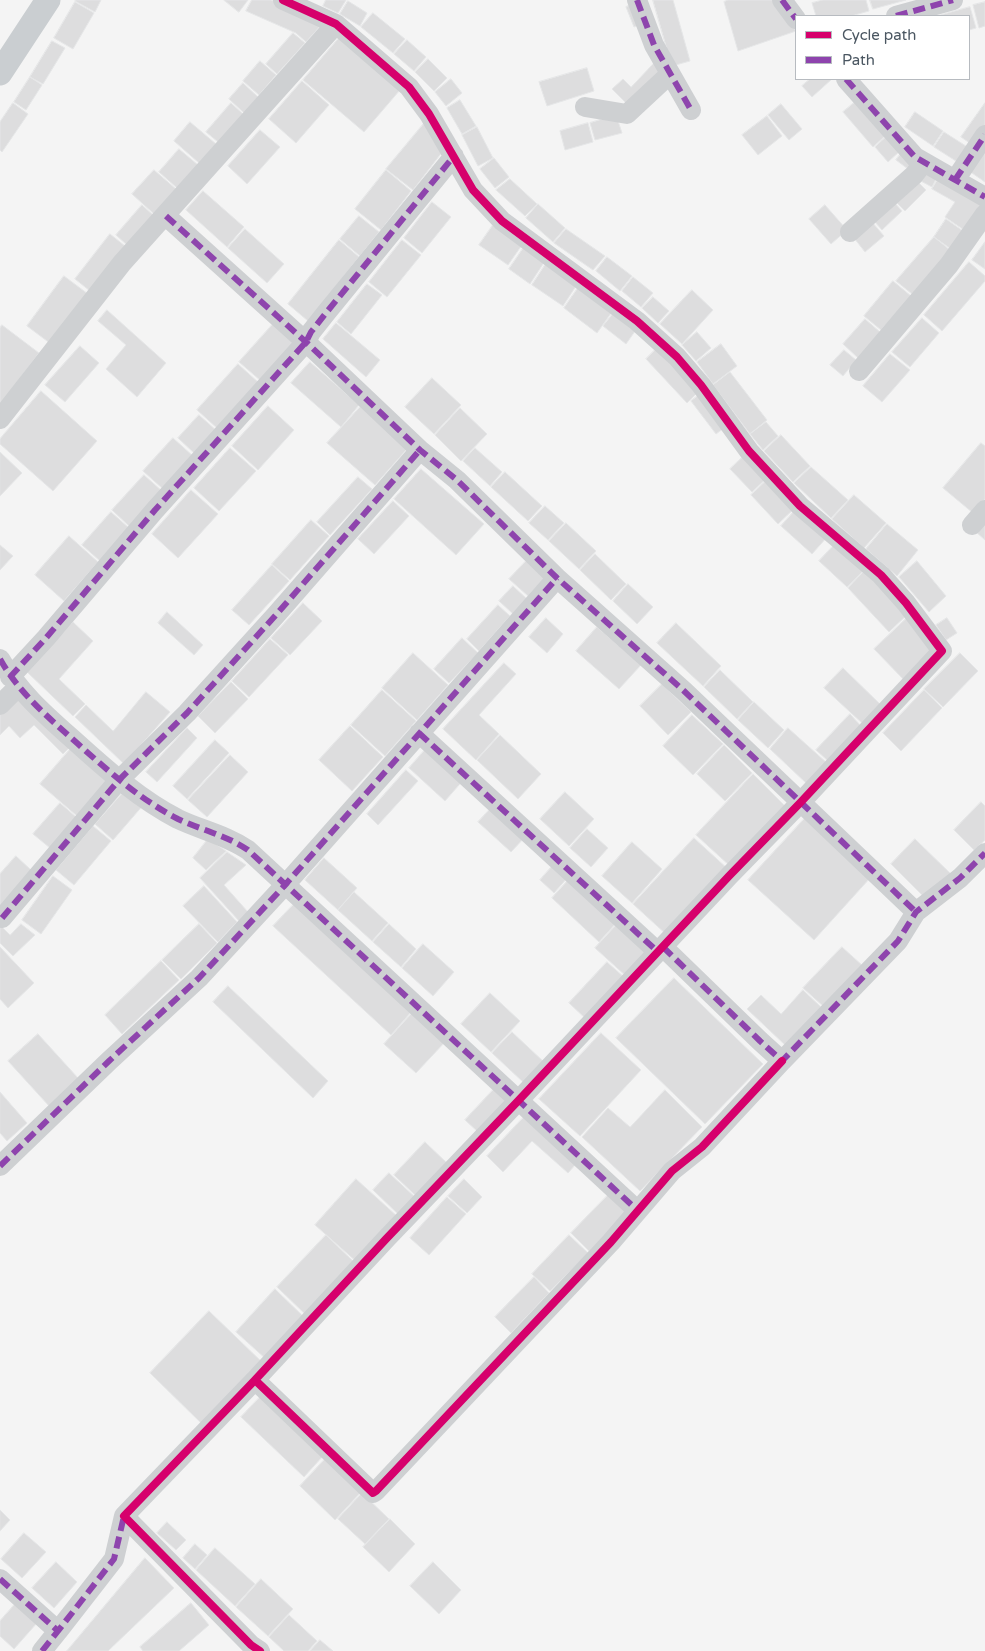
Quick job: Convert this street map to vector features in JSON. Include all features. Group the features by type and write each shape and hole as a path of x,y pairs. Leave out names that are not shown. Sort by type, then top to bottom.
{"main road":[{"path":"0,73 48,0"}],"street":[{"path":"42,1651 114,1559 124,1516 255,1380 941,653 941,649 881,575 800,506 750,451 701,385 677,357 637,321 502,221 473,190 429,114 409,87 336,24 283,0"},
{"path":"637,0 654,45 691,110"},
{"path":"782,0 795,18"},
{"path":"900,15 953,0"},
{"path":"0,418 122,263 336,24"},
{"path":"585,107 627,114 670,74"},
{"path":"847,80 915,157 985,197"},
{"path":"955,180 985,135"},
{"path":"0,705 14,682 53,630 155,510 306,342 311,332 326,313 454,156"},
{"path":"850,232 914,175 924,162"},
{"path":"859,371 949,265 985,214"},
{"path":"166,216 306,342 420,450 457,480 557,578 684,692 916,912"},
{"path":"2,918 118,780 187,713 275,616 420,450"},
{"path":"972,525 985,510"},
{"path":"0,1166 199,978 285,885 557,578"},
{"path":"0,659 14,682 58,726 118,780 179,819 235,841 248,850 518,1102 637,1210"},
{"path":"419,733 782,1061"},
{"path":"255,1380 374,1493 611,1242 672,1172 702,1146 898,941 916,912 960,878 985,853"},
{"path":"124,1516 260,1651"},
{"path":"0,1579 58,1631"}],"building":[{"path":"76,0 101,0 95,12"},
{"path":"224,0 248,0 239,12"},
{"path":"252,0 271,0 323,23 306,42 296,33 246,11"},
{"path":"326,0 346,0 338,13 323,6"},
{"path":"653,0 673,0 690,61 672,66"},
{"path":"728,0 775,0 795,31 738,51 724,2"},
{"path":"823,0 866,0 869,11 855,15 816,15 812,3"},
{"path":"870,0 906,0 873,9"},
{"path":"348,1 367,13 360,26 340,14"},
{"path":"75,2 94,13 73,49 54,38"},
{"path":"985,2 985,26 979,28 973,5"},
{"path":"636,3 644,23 634,27 626,7"},
{"path":"970,7 976,28 970,30 970,15 941,15"},
{"path":"373,13 405,39 393,53 361,27"},
{"path":"293,33 305,43 277,74 266,64"},
{"path":"339,38 400,90 364,132 303,80"},
{"path":"407,40 426,57 414,71 394,54"},
{"path":"52,41 65,48 43,84 30,77"},
{"path":"428,59 447,78 434,91 415,72"},
{"path":"657,60 665,74 630,107 612,89 623,79 631,87"},
{"path":"260,61 276,75 259,95 243,81"},
{"path":"587,68 594,91 547,106 539,82"},
{"path":"30,77 42,85 26,110 14,102"},
{"path":"451,79 462,93 446,106 435,92"},
{"path":"809,80 831,80 812,97 802,86"},
{"path":"302,81 329,105 296,143 269,119"},
{"path":"243,83 258,97 244,113 229,99"},
{"path":"460,100 476,126 462,134 447,108"},
{"path":"855,102 885,136 873,147 843,112"},
{"path":"13,103 28,114 2,152 0,150 0,122"},
{"path":"231,103 243,114 218,142 206,132"},
{"path":"985,103 985,125 971,144 961,137"},
{"path":"781,104 802,129 789,140 768,115"},
{"path":"915,112 943,131 933,146 905,127"},
{"path":"616,115 622,133 595,140 590,123"},
{"path":"767,116 782,136 758,155 742,135"},
{"path":"426,121 443,151 413,190 386,169"},
{"path":"190,122 216,144 199,163 174,141"},
{"path":"588,123 593,142 565,150 560,131"},
{"path":"477,127 493,158 478,166 462,135"},
{"path":"260,130 280,147 247,184 228,166"},
{"path":"944,132 969,148 959,163 934,147"},
{"path":"887,136 900,151 888,162 875,147"},
{"path":"985,148 985,182 969,171"},
{"path":"179,149 198,165 177,188 159,172"},
{"path":"902,152 918,165 912,172 896,160"},
{"path":"494,158 509,177 495,188 480,169"},
{"path":"923,168 937,177 932,187 917,179"},
{"path":"154,170 176,189 154,214 132,194"},
{"path":"386,170 411,191 381,230 355,209"},
{"path":"939,177 984,202 964,230 945,217 955,202 932,189"},
{"path":"510,179 537,204 525,216 496,190"},
{"path":"916,180 926,190 905,211 895,201"},
{"path":"203,191 244,227 227,247 186,210"},
{"path":"432,202 451,217 422,253 404,238"},
{"path":"894,202 902,211 882,230 874,221"},
{"path":"538,204 565,228 553,242 526,218"},
{"path":"142,205 153,215 127,245 116,235"},
{"path":"825,205 847,230 831,244 809,219"},
{"path":"359,216 379,232 360,256 340,239"},
{"path":"946,219 963,231 951,249 934,237"},
{"path":"872,222 884,236 865,252 854,238"},
{"path":"493,225 522,245 508,265 479,245"},
{"path":"245,229 284,264 267,283 228,248"},
{"path":"566,229 605,256 593,270 554,243"},
{"path":"110,234 125,246 90,291 75,279"},
{"path":"934,237 950,250 912,294 896,281"},
{"path":"339,240 359,257 308,321 288,304"},
{"path":"402,240 421,255 387,297 369,282"},
{"path":"985,242 985,269 972,260"},
{"path":"524,247 545,261 530,284 509,269"},
{"path":"607,257 632,276 620,291 596,271"},
{"path":"547,262 578,283 563,306 532,285"},
{"path":"969,262 985,276 985,281 942,331 924,315"},
{"path":"64,276 88,294 51,344 27,326"},
{"path":"633,277 653,293 641,307 622,291"},
{"path":"893,281 911,296 881,330 864,316"},
{"path":"367,284 382,295 351,334 337,322"},
{"path":"580,285 614,309 597,333 564,308"},
{"path":"692,290 713,310 682,344 660,324"},
{"path":"653,297 669,311 658,323 642,308"},
{"path":"107,310 166,363 137,397 106,369 126,345 98,321"},
{"path":"616,310 638,327 626,344 603,326"},
{"path":"922,318 939,333 910,367 892,352"},
{"path":"865,319 880,332 858,358 843,344"},
{"path":"336,323 380,360 366,377 323,339"},
{"path":"273,324 295,343 261,381 239,362"},
{"path":"2,325 39,353 0,405 0,328"},
{"path":"697,332 711,348 696,361 682,345"},
{"path":"721,344 737,366 713,384 697,362"},
{"path":"660,345 701,389 687,403 646,359"},
{"path":"80,346 99,363 65,402 45,385"},
{"path":"844,350 856,360 843,376 830,365"},
{"path":"890,354 910,370 882,402 863,386"},
{"path":"310,362 359,405 341,427 291,383"},
{"path":"238,364 259,383 218,429 197,410"},
{"path":"730,372 767,420 750,434 713,385"},
{"path":"432,378 461,405 434,434 405,407"},
{"path":"41,391 97,441 53,491 0,444 0,439"},
{"path":"703,392 728,425 716,434 691,401"},
{"path":"268,406 294,430 258,470 232,446"},
{"path":"361,406 407,449 375,485 327,443"},
{"path":"460,408 487,434 461,461 435,435"},
{"path":"199,415 217,431 195,454 178,438"},
{"path":"766,422 778,436 763,450 750,434"},
{"path":"781,435 810,466 793,482 764,451"},
{"path":"173,438 193,456 163,489 143,471"},
{"path":"981,443 985,446 985,499 973,513 943,488"},
{"path":"230,448 256,471 219,511 194,488"},
{"path":"475,448 502,472 490,486 463,461"},
{"path":"0,452 22,473 0,496"},
{"path":"746,454 768,477 752,492 730,469"},
{"path":"811,467 848,500 831,518 794,483"},
{"path":"421,469 484,524 456,555 394,499"},
{"path":"505,472 542,506 528,521 491,487"},
{"path":"144,475 162,491 130,527 112,510"},
{"path":"358,477 372,489 330,535 317,522"},
{"path":"769,478 796,507 778,524 751,495"},
{"path":"191,490 218,514 178,558 152,534"},
{"path":"854,495 886,523 864,548 832,519"},
{"path":"393,501 409,516 374,554 358,539"},
{"path":"545,506 564,523 548,540 529,523"},
{"path":"797,508 828,536 812,554 781,526"},
{"path":"111,512 129,528 100,561 82,545"},
{"path":"311,520 329,536 290,580 272,564"},
{"path":"566,523 596,551 579,569 549,541"},
{"path":"985,523 985,540 976,532"},
{"path":"887,524 918,550 897,576 866,549"},
{"path":"69,536 98,562 64,601 35,575"},
{"path":"837,542 865,569 847,587 819,561"},
{"path":"0,545 13,556 0,570"},
{"path":"595,554 626,584 611,600 580,570"},
{"path":"527,560 546,577 528,596 509,579"},
{"path":"917,561 946,596 929,612 899,577"},
{"path":"272,565 289,581 249,625 232,610"},
{"path":"866,569 909,613 889,632 848,588"},
{"path":"628,584 653,607 637,624 613,601"},
{"path":"513,586 527,599 513,614 499,601"},
{"path":"303,603 322,621 290,655 271,638"},
{"path":"498,605 510,616 479,651 467,639"},
{"path":"167,612 203,645 194,655 158,623"},
{"path":"910,615 936,650 905,681 874,649"},
{"path":"546,618 563,634 547,653 529,637"},
{"path":"947,618 957,633 946,640 936,625"},
{"path":"73,622 93,641 59,679 85,704 73,716 27,672"},
{"path":"676,623 721,666 703,686 657,643"},
{"path":"597,627 641,665 619,689 576,651"},
{"path":"462,638 478,653 449,683 434,669"},
{"path":"270,639 288,655 249,697 232,681"},
{"path":"413,653 448,685 417,720 382,688"},
{"path":"960,653 978,671 943,707 924,689"},
{"path":"504,663 516,674 479,715 499,734 476,760 443,729"},
{"path":"843,668 881,705 863,724 824,688"},
{"path":"720,670 753,702 737,719 704,687"},
{"path":"231,682 248,699 215,733 198,716"},
{"path":"662,684 691,712 668,735 640,706"},
{"path":"382,690 416,721 385,756 351,725"},
{"path":"924,690 942,708 901,751 883,733"},
{"path":"17,692 71,746 63,754 34,725 20,738 9,726 0,735 0,709"},
{"path":"146,692 170,712 124,764 75,717 86,705 113,731"},
{"path":"754,702 784,730 768,748 738,720"},
{"path":"850,714 861,726 828,761 816,750"},
{"path":"692,715 723,744 693,775 663,746"},
{"path":"350,726 383,757 352,791 319,760"},
{"path":"187,728 197,738 157,782 146,772"},
{"path":"788,728 827,763 807,784 770,749"},
{"path":"500,735 541,774 518,799 477,760"},
{"path":"215,740 229,753 187,799 173,786"},
{"path":"430,744 466,777 445,801 409,768"},
{"path":"724,745 752,773 725,801 697,774"},
{"path":"72,747 109,779 77,816 40,784"},
{"path":"230,755 248,772 207,817 188,800"},
{"path":"406,770 418,781 378,825 367,814"},
{"path":"753,774 786,807 731,867 696,835"},
{"path":"127,788 145,803 113,840 95,824"},
{"path":"565,792 594,819 569,846 540,819"},
{"path":"981,802 985,806 985,840 974,850 954,830"},
{"path":"60,803 76,817 50,848 33,834"},
{"path":"493,806 526,836 511,852 478,822"},
{"path":"806,817 871,877 814,940 748,880"},
{"path":"93,826 111,841 74,885 56,870"},
{"path":"587,829 608,848 591,867 570,848"},
{"path":"694,838 729,870 668,936 633,904"},
{"path":"208,839 226,851 206,870 193,858"},
{"path":"915,839 952,875 927,900 891,864"},
{"path":"632,842 662,869 632,903 602,876"},
{"path":"227,852 246,865 224,885 248,912 239,921 200,878"},
{"path":"16,856 31,870 0,906 0,874"},
{"path":"324,858 357,888 338,910 305,880"},
{"path":"555,863 569,876 554,893 540,880"},
{"path":"53,876 72,890 41,934 22,920"},
{"path":"571,877 618,921 599,942 552,898"},
{"path":"204,886 237,922 218,942 183,906"},
{"path":"354,892 388,923 372,941 338,910"},
{"path":"295,903 412,1011 391,1035 273,926"},
{"path":"619,922 650,951 627,977 595,948"},
{"path":"21,924 35,935 13,956 0,943 0,925 10,935"},
{"path":"199,924 217,943 181,979 162,960"},
{"path":"389,924 416,949 401,967 373,942"},
{"path":"423,944 454,972 433,996 402,968"},
{"path":"0,947 34,983 8,1008 0,999"},
{"path":"842,947 863,966 824,1007 803,988"},
{"path":"161,961 179,980 122,1034 105,1015"},
{"path":"607,962 625,978 587,1020 569,1003"},
{"path":"674,978 763,1064 705,1124 616,1038"},
{"path":"228,986 328,1081 313,1098 213,1002"},
{"path":"803,990 822,1008 786,1046 747,1009 761,995 781,1014"},
{"path":"490,993 520,1021 491,1052 461,1024"},
{"path":"413,1012 445,1042 416,1073 384,1044"},
{"path":"512,1032 544,1062 524,1083 492,1053"},
{"path":"601,1033 641,1070 580,1136 539,1099"},
{"path":"38,1034 78,1078 49,1106 8,1061"},
{"path":"494,1089 507,1101 478,1132 465,1120"},
{"path":"665,1090 702,1127 640,1191 582,1137 608,1108 630,1127"},
{"path":"0,1092 27,1123 7,1141 0,1133"},
{"path":"524,1117 576,1164 568,1173 532,1141 503,1172 487,1156"},
{"path":"425,1142 448,1164 417,1197 394,1175"},
{"path":"389,1173 416,1198 400,1216 373,1190"},
{"path":"356,1179 398,1217 358,1263 315,1225"},
{"path":"464,1179 482,1197 467,1213 448,1196"},
{"path":"608,1195 627,1213 589,1251 571,1233"},
{"path":"447,1197 466,1214 429,1255 410,1238"},
{"path":"326,1235 356,1264 307,1316 277,1287"},
{"path":"569,1235 588,1253 550,1291 532,1274"},
{"path":"534,1277 549,1293 511,1333 495,1317"},
{"path":"275,1289 305,1318 267,1360 236,1332"},
{"path":"209,1311 264,1364 204,1426 150,1373"},
{"path":"260,1397 323,1456 304,1477 241,1417"},
{"path":"326,1458 361,1492 335,1520 300,1486"},
{"path":"362,1493 389,1519 365,1544 338,1519"},
{"path":"0,1510 10,1520 0,1531"},
{"path":"390,1519 415,1544 389,1572 363,1547"},
{"path":"167,1522 186,1540 176,1550 157,1533"},
{"path":"24,1533 46,1552 22,1578 1,1559"},
{"path":"195,1544 207,1555 195,1569 183,1558"},
{"path":"215,1548 255,1584 235,1606 196,1570"},
{"path":"145,1558 174,1588 108,1651 67,1651"},
{"path":"56,1562 77,1582 54,1608 32,1588"},
{"path":"433,1562 461,1590 439,1614 410,1586"},
{"path":"261,1579 293,1609 268,1636 236,1607"},
{"path":"16,1603 37,1623 14,1649 0,1636 0,1621"},
{"path":"191,1603 209,1625 179,1651 143,1651 140,1647"},
{"path":"289,1615 317,1641 308,1651 284,1651 269,1637"},
{"path":"320,1640 333,1651 310,1651"}],"marked path":[{"path":"637,0 654,45 691,110"},
{"path":"782,0 795,18"},
{"path":"900,15 953,0"},
{"path":"847,80 915,157 985,197"},
{"path":"955,180 985,135"},
{"path":"10,677 46,638 155,510 306,342 311,332 326,313 454,156"},
{"path":"166,216 306,342 420,450 457,480 557,578 684,691 916,912"},
{"path":"2,918 119,780 187,713 275,616 420,450"},
{"path":"0,1166 199,978 285,885 557,578"},
{"path":"0,659 25,694 89,754 125,784 151,803 178,819 231,840 248,850 637,1210"},
{"path":"419,733 658,952"},
{"path":"663,947 782,1061 898,941 916,912 960,878 985,853"},
{"path":"0,1579 58,1631 114,1559 124,1516"},
{"path":"42,1651 58,1631"}],"cycle path":[{"path":"255,1380 942,651 906,603 881,575 800,506 749,451 701,385 677,357 637,321 502,221 473,190 429,114 409,87 336,24 283,0"},
{"path":"260,1651 251,1645 124,1516 255,1380 373,1493 376,1491 611,1242 672,1171 702,1147 782,1061"}]}
